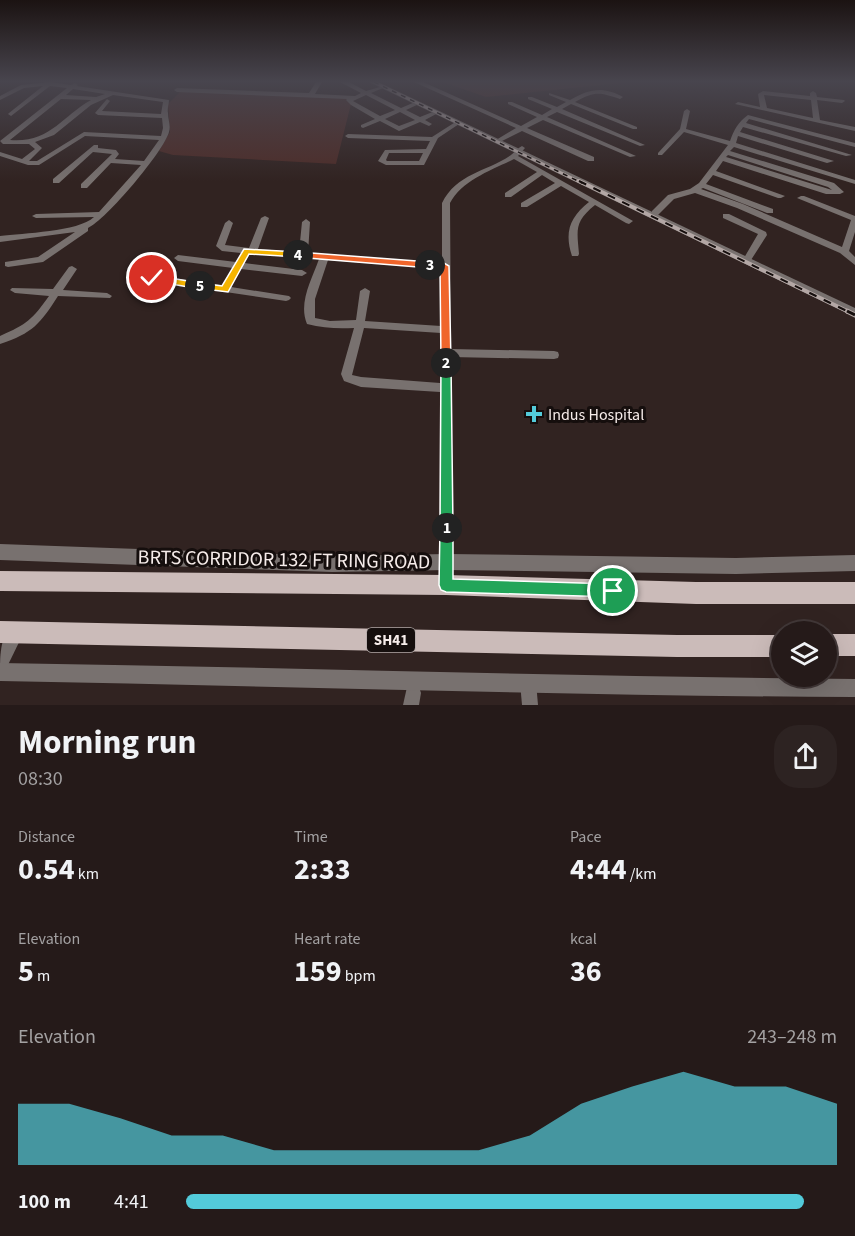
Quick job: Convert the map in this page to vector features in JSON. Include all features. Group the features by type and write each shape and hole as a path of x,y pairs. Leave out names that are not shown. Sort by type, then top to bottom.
{"main road":[{"name":"BRTS CORRIDOR 132 FT RING ROAD","path":"0,581 446,585 696,593 855,593"},
{"name":"SH41","path":"8,632 771,646"},
{"path":"837,645 855,645"}],"street":[{"path":"2,143 39,115"},
{"path":"2,143 30,142 57,130 74,115"},
{"path":"8,264 40,260 102,214 164,138 166,125 164,116 107,115"},
{"path":"373,115 399,129 431,115"},
{"path":"363,126 387,115"},
{"path":"409,115 429,124"},
{"path":"439,115 500,140 548,115"},
{"path":"447,115 754,267 855,313"},
{"path":"493,115 591,159"},
{"path":"535,115 632,156"},
{"path":"569,115 642,145"},
{"path":"602,115 634,128"},
{"path":"660,154 684,129 686,115"},
{"path":"788,115 855,129"},
{"path":"816,115 817,121"},
{"path":"655,213 671,197 699,187 713,172 746,118 751,117 802,128 855,146"},
{"path":"428,151 387,151 382,161 419,164 423,160 439,133 457,123"},
{"path":"741,124 848,155"},
{"path":"791,149 802,128"},
{"path":"684,129 855,182"},
{"path":"735,133 830,161"},
{"path":"0,154 31,163 43,162 81,135 164,138"},
{"path":"56,182 108,135"},
{"path":"348,136 434,139"},
{"path":"24,161 39,148 30,142"},
{"path":"84,186 116,152 92,150"},
{"path":"518,152 541,173 628,221"},
{"path":"518,152 655,213 855,307"},
{"path":"446,585 444,266 448,196 462,184 518,152"},
{"path":"724,155 831,185 840,192 829,192 724,155"},
{"path":"110,161 144,163"},
{"path":"713,172 781,196"},
{"path":"508,195 541,173"},
{"path":"524,206 560,183"},
{"path":"699,187 770,211"},
{"path":"699,187 844,252 855,262"},
{"path":"801,198 855,219 854,231 844,252"},
{"path":"575,254 573,220 594,202"},
{"path":"36,216 102,214"},
{"path":"726,216 762,232 763,235 748,258"},
{"path":"225,289 249,251 265,218"},
{"path":"229,222 220,246 225,249 444,266"},
{"path":"303,255 306,222"},
{"path":"0,239 77,229 88,225"},
{"path":"324,257 309,306 308,317 311,321 330,326 360,324 446,330"},
{"path":"178,258 302,273"},
{"path":"0,340 32,324 72,269"},
{"path":"152,278 285,298"},
{"path":"15,290 107,296"},
{"path":"365,291 360,324 346,374 348,378 361,382 446,388"},
{"path":"446,353 554,355"},
{"path":"0,552 332,564 447,562 736,566 855,563"},
{"path":"0,663 8,632"},
{"path":"0,672 528,682 687,688 855,688"},
{"path":"528,682 530,705"}],"shaded area":[{"path":"169,115 348,115 336,164 173,155 159,151 170,132"}],"railway":[{"path":"442,115 582,183"},
{"path":"579,181 851,313"},
{"path":"847,311 851,313"},
{"path":"851,313 855,315"}],"place":[{"name":"Indus Hospital","path":"534,414"}],"route":[{"path":"152,278 225,289 247,251 444,266 446,281 446,585 613,591"}]}
